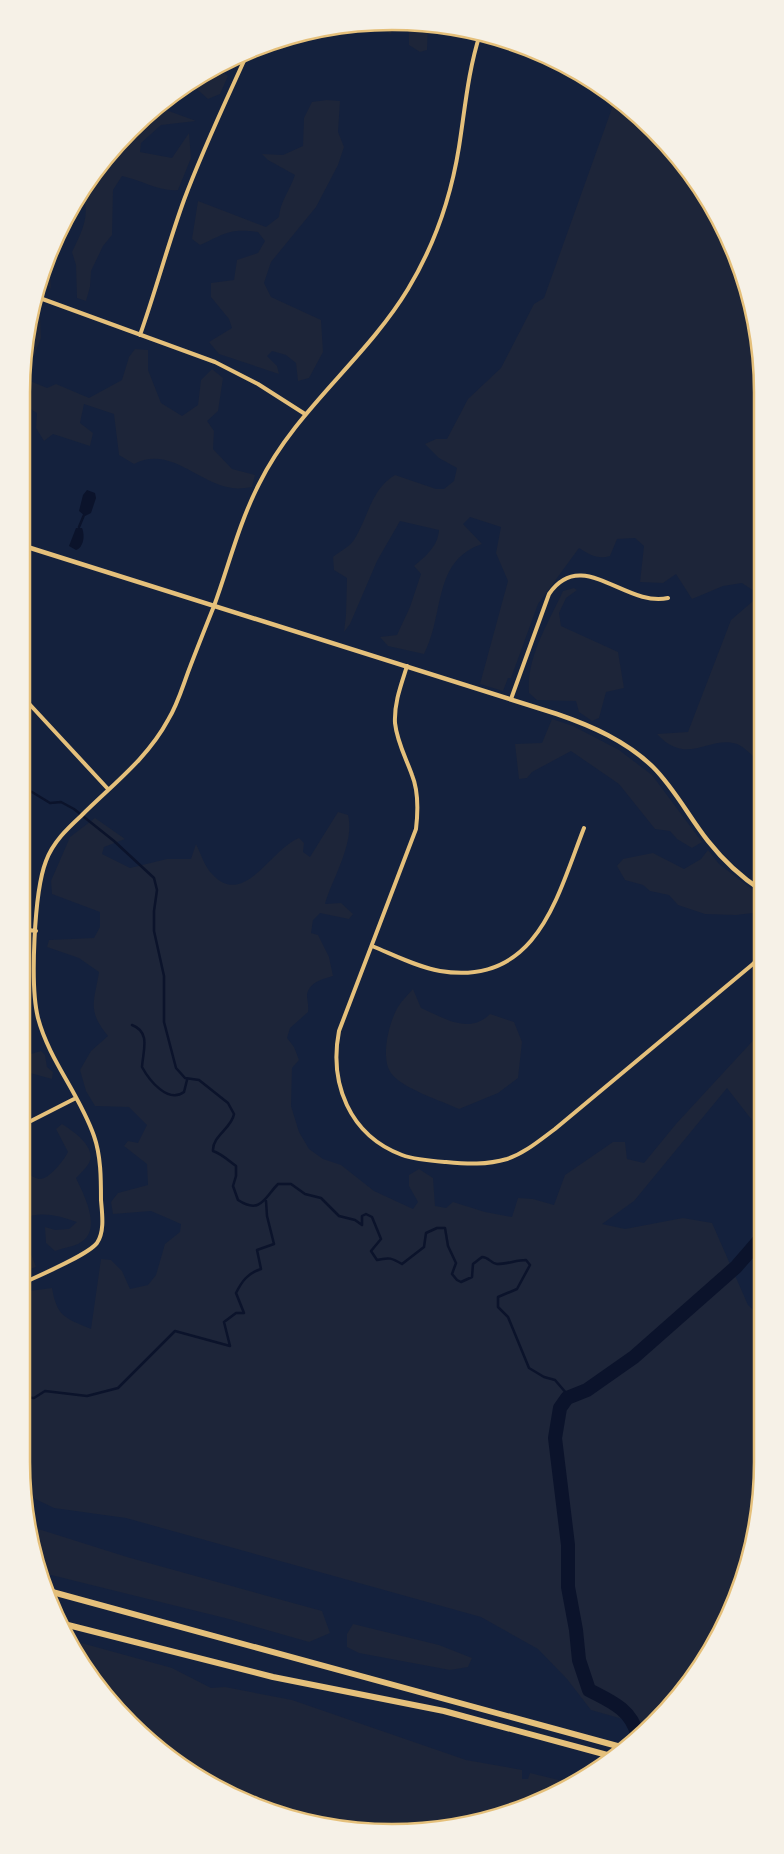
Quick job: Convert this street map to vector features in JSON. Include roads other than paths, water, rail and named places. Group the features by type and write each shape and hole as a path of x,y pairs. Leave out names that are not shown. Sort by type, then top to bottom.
{"highway":[{"path":"55,1593 447,1698 616,1746"},
{"path":"69,1625 273,1677 444,1711 605,1754"}],"street":[{"path":"30,1279 95,1246 100,1236 102,1218 98,1153 94,1135 47,1041 38,1015 34,985 36,931 40,884 48,855 59,837 145,755 159,737 172,714 214,606 237,535 256,490 279,450 305,414 378,332 407,290 427,253 444,214 451,187 459,149 468,79 478,40"},
{"path":"140,335 159,282 183,202 203,151 243,62"},
{"path":"42,299 215,362 258,384 305,414"},
{"path":"30,548 511,699 598,730 635,752 668,783 724,860 754,884"},
{"path":"511,699 549,594 561,580 573,575 586,575 653,600 668,598"},
{"path":"407,666 397,697 395,722 401,748 415,784 417,820 412,842 345,1017 336,1050 336,1073 339,1088 347,1108 359,1125 379,1143 402,1155 450,1162 489,1163 509,1158 531,1147 754,963"},
{"path":"30,705 108,789"},
{"path":"372,946 425,967 450,972 484,970 509,960 532,942 547,920 584,828"},
{"path":"30,930 36,931"},
{"path":"30,1121 76,1098"}],"waterway":[{"path":"79,527 84,515"},
{"path":"30,792 50,803 61,802 74,809 114,841 154,878 157,890 154,931 164,976 164,1022 176,1068 185,1078 199,1080 228,1103 234,1114 230,1124 216,1141 213,1151 236,1166 233,1186 238,1200 252,1206 257,1205 266,1199 278,1184 291,1184 305,1194 321,1198 339,1216 355,1220 362,1225 362,1216 366,1214 372,1217 381,1239 371,1251 377,1260 390,1259 402,1264 424,1247 426,1233 437,1228 445,1228 448,1246 456,1263 452,1274 461,1282 472,1277 473,1264 482,1257 497,1264 526,1260 530,1265 517,1289 498,1297 498,1307 508,1317 529,1368 544,1377 555,1380 567,1394"},
{"path":"132,1025 138,1028 144,1037 142,1067 154,1084 166,1093 178,1095 184,1092 187,1080"},
{"path":"30,1398 34,1398 45,1391 87,1396 118,1388 175,1331 230,1346 224,1322 236,1313 244,1313 236,1293 246,1278 261,1269 257,1250 274,1244 267,1216 266,1201"},
{"path":"636,1730 625,1712 612,1702 589,1690 579,1660 576,1630 568,1587 568,1545 555,1438 560,1408 567,1398 587,1390 634,1357 736,1267 754,1246"}]}
